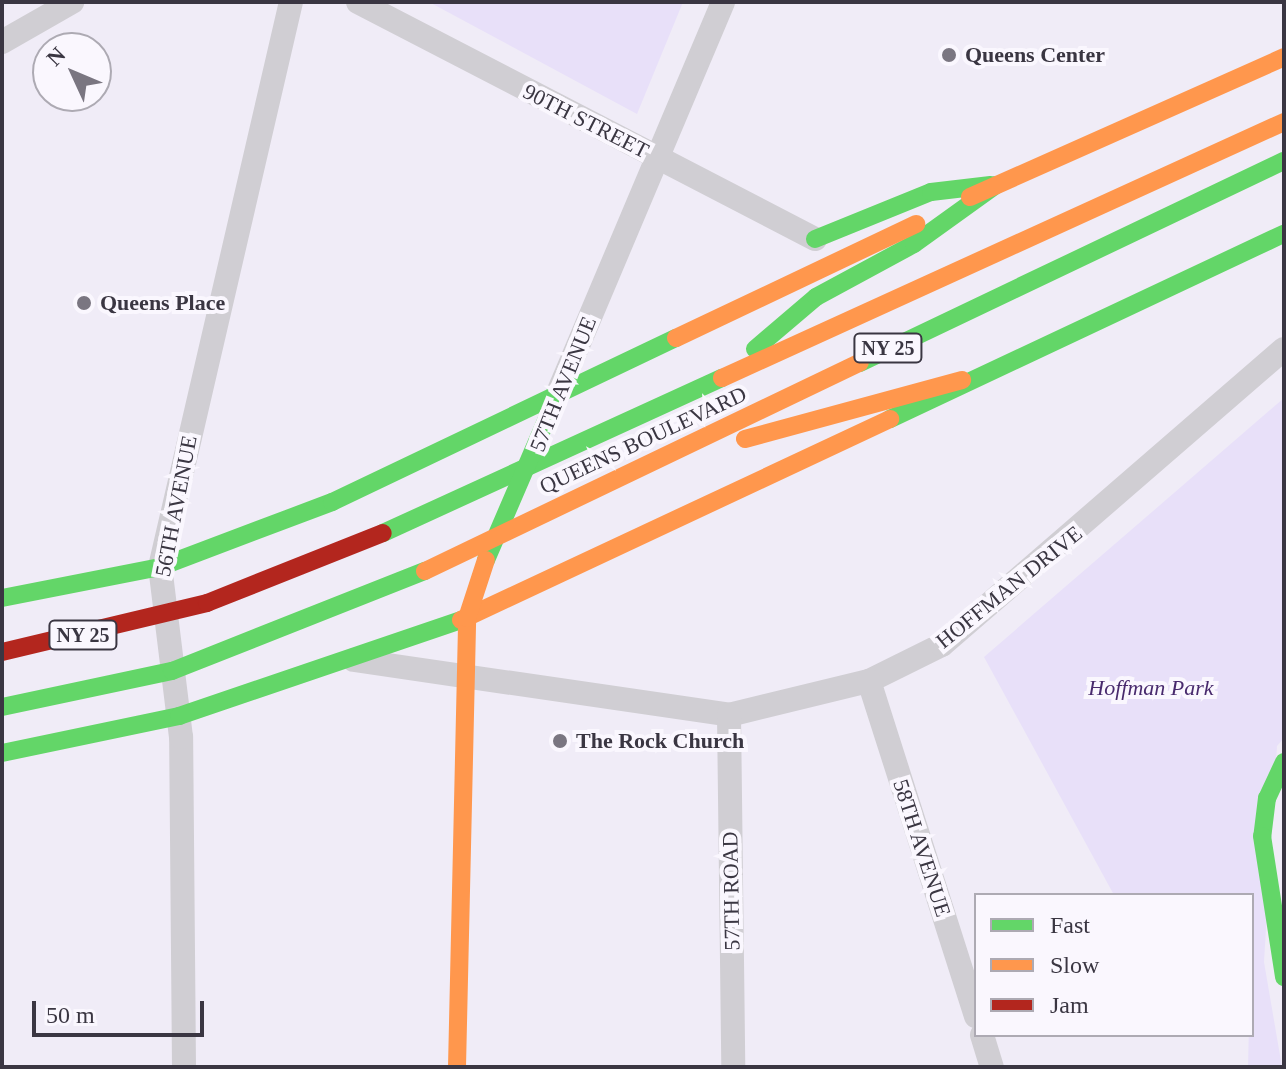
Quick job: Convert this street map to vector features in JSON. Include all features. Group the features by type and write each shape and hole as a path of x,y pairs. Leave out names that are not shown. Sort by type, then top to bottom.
{"main road":[{"path":"2,598 160,567 332,502 555,400 996,185 1284,57"},
{"name":"QUEENS BOULEVARD","path":"2,652 163,615 350,548 531,462 1284,122"},
{"name":"QUEENS BOULEVARD","path":"2,707 172,671 366,599 1284,161"},
{"path":"815,239 931,192 996,185"},
{"path":"725,374 816,297 914,244 996,185"},
{"path":"2,753 179,716 467,618 962,380 1284,234"},
{"path":"624,478 847,408 962,380"},
{"name":"57TH AVENUE","path":"457,1067 461,674 467,618 493,538 531,462 555,400"},
{"path":"2,718 27,704"},
{"path":"1284,762 1267,798 1262,836 1284,977"}],"street":[{"path":"2,42 72,2"},
{"name":"56TH AVENUE","path":"184,1067 179,716 163,615 160,567 291,2"},
{"name":"90TH STREET","path":"358,2 815,239"},
{"name":"57TH AVENUE","path":"555,400 723,2"},
{"name":"HOFFMAN DRIVE","path":"348,659 729,715 869,681 942,645 1284,349"},
{"name":"58TH AVENUE","path":"869,681 974,1010"},
{"name":"57TH ROAD","path":"729,715 733,1067"},
{"path":"983,1037 992,1067"}],"green space":[{"path":"429,2 683,2 637,114"},
{"name":"Hoffman Park","path":"1284,398 1284,738 1277,746 1264,962 1282,1067 1248,1067 1249,1037 1254,1037 1254,893 1113,893 984,657"}],"traffic: fast":[{"path":"860,363 1284,161"},
{"path":"815,239 931,192 991,185"},
{"path":"755,349 816,297 914,244 996,185"},
{"path":"890,419 1284,234"},
{"path":"2,598 160,567 332,502 676,338"},
{"path":"383,533 722,378"},
{"path":"486,560 555,400"},
{"path":"2,707 172,671 425,571"},
{"path":"2,753 179,716 461,620"},
{"path":"1284,762 1267,798 1262,836 1284,977"}],"traffic: slow":[{"path":"970,197 1284,57"},
{"path":"722,378 1284,122"},
{"path":"676,338 916,224"},
{"path":"425,571 860,363"},
{"path":"745,439 962,380"},
{"path":"461,620 890,419"},
{"path":"457,1067 467,618 486,560"}],"traffic: jam":[{"path":"2,652 207,603 383,533"}],"place":[{"name":"Queens Center","path":"949,55"},
{"name":"Queens Place","path":"84,303"},
{"name":"The Rock Church","path":"560,741"}]}
